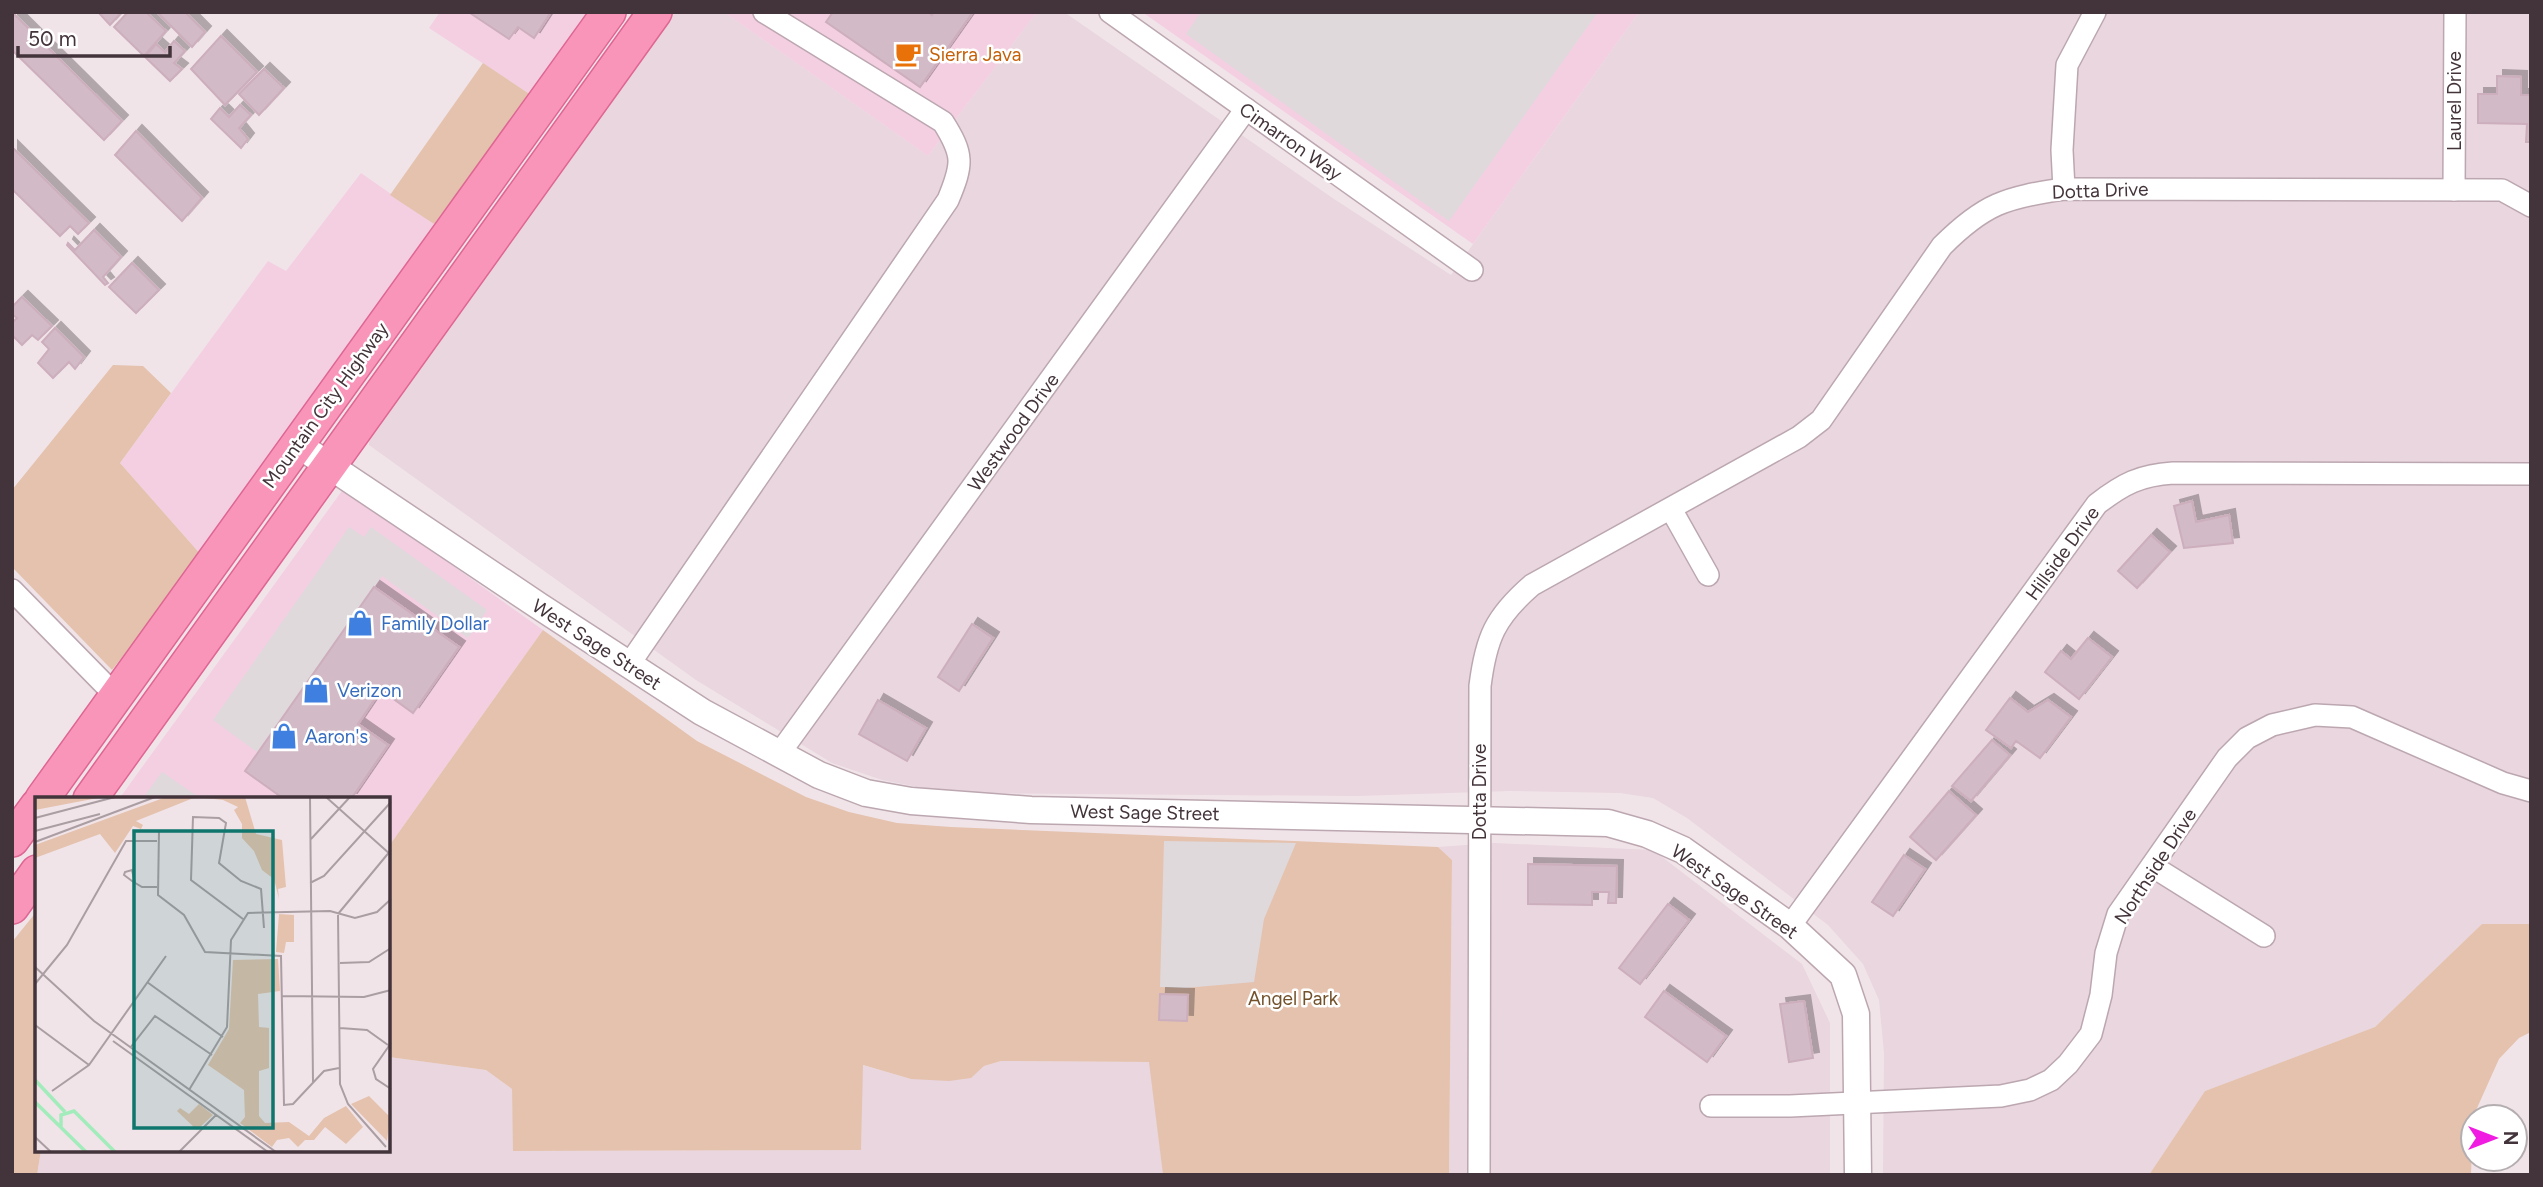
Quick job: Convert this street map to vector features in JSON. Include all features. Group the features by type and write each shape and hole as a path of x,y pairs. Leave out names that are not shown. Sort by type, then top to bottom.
{"main road":[{"name":"Mountain City Highway","path":"43,797 609,12"},
{"name":"Mountain City Highway","path":"91,797 655,12"},
{"path":"12,840 35,809"},
{"path":"12,906 35,875"}],"street":[{"path":"628,666 948,200 960,172 957,144 943,122 764,12"},
{"name":"Cimarron Way","path":"1110,12 1472,270"},
{"path":"2064,188 2062,150 2067,65 2095,12"},
{"name":"Laurel Drive","path":"2454,190 2455,12"},
{"name":"Westwood Drive","path":"779,754 1247,109"},
{"name":"Dotta Drive","path":"1479,1175 1480,686 1483,659 1492,632 1509,606 1532,585 1800,437 1821,420 1942,246 1965,222 1993,205 2064,188 2502,190 2531,206"},
{"name":"West Sage Street","path":"297,444 628,666 702,712 819,775 866,793 973,807 1608,823 1647,834 1683,850 1790,926 1843,975 1856,1014 1858,1175"},
{"name":"Hillside Drive","path":"1790,926 2097,504 2122,484 2152,474 2173,472 2531,474"},
{"path":"1671,509 1708,575"},
{"path":"12,590 116,696"},
{"name":"Northside Drive","path":"1711,1106 2001,1096 2030,1090 2051,1080 2068,1064 2091,1034 2101,995 2106,953 2118,914 2227,758 2247,738 2272,724 2315,715 2353,717 2503,782 2531,791"},
{"path":"2152,866 2264,936"}],"shaded area":[{"path":"440,12 591,12 531,95 429,28"},
{"path":"671,12 724,12 928,156 1037,12 1064,12 1334,199 1451,275 1639,12 2531,12 2531,924 2482,924 2375,1027 2205,1091 2149,1175 1883,1175 1884,1053 1879,1000 1863,964 1828,925 1687,818 1653,798 1620,793 1510,791 1357,796 948,793 882,780 832,763 696,680 369,445 369,436"},
{"path":"724,12 1037,12 928,156"},
{"path":"1142,12 1639,12 1473,244"},
{"path":"1201,12 1598,12 1449,221 1186,34"},
{"path":"361,173 434,224 202,556 120,463 268,261 286,271"},
{"path":"344,488 543,630 390,845 390,797 120,797"},
{"path":"349,527 364,537 371,527 487,610 468,638 382,576 257,752 213,720"},
{"path":"162,772 199,797 144,797"},
{"path":"1164,841 1296,843 1264,919 1254,982 1185,988 1160,987"},
{"path":"1494,843 1653,850 1802,964 1830,1023 1830,1175 1449,1175 1452,860 1438,847"},
{"path":"390,1057 486,1070 512,1089 514,1151 861,1150 862,1065 911,1079 970,1078 984,1066 1001,1061 1150,1062 1163,1175 37,1175 41,1152 390,1152"}],"green space":[{"path":"483,63 531,95 434,224 390,195"},
{"path":"113,365 143,366 171,393 120,463 202,556 112,670 12,567 12,490"},
{"name":"Angel Park","path":"543,630 697,741 806,797 849,812 897,823 951,827 1438,847 1452,860 1449,1175 1163,1175 1149,1062 1001,1061 984,1066 971,1078 949,1081 911,1079 863,1065 861,1150 513,1151 512,1089 486,1070 390,1057 390,845"},
{"path":"35,913 35,1152 41,1152 37,1175 12,1175 12,942"},
{"path":"2482,924 2531,924 2531,1032 2519,1038 2499,1059 2479,1103 2459,1103 2459,1173 2471,1175 2149,1175 2205,1091 2375,1027"}],"building":[{"path":"12,12 122,121 104,140 12,50"},
{"path":"98,12 122,12 110,25"},
{"path":"128,12 146,12 166,31 144,56 114,27"},
{"path":"157,12 185,12 205,32 192,47"},
{"path":"551,12 534,38 518,27 509,39 470,13"},
{"name":"Sierra Java","path":"833,12 928,12 932,15 933,12 973,12 920,87 826,22"},
{"path":"221,36 257,72 225,105 191,69"},
{"path":"174,41 185,51 174,63 182,69 170,81 145,57 156,44 165,52"},
{"path":"264,69 284,88 259,115 239,94"},
{"path":"2497,76 2521,77 2521,95 2531,95 2531,142 2526,142 2527,124 2478,123 2478,94 2497,94"},
{"path":"240,105 251,115 239,128 248,139 241,148 211,119 220,108 229,117"},
{"path":"136,131 202,198 182,221 115,155"},
{"path":"12,147 89,223 78,234 70,226 60,236 12,189"},
{"path":"94,230 121,257 103,277 108,283 105,285 67,245 68,243 75,250"},
{"path":"132,263 159,290 136,313 109,287"},
{"path":"22,297 52,326 38,340 32,335 22,345 12,335 12,323 17,318 12,314 12,307"},
{"path":"55,328 84,357 75,369 69,362 53,378 38,363 49,349 42,342"},
{"path":"2192,501 2196,522 2229,515 2233,543 2184,548 2174,506"},
{"path":"2151,535 2170,552 2137,588 2118,571"},
{"path":"374,587 459,647 413,713 381,690 358,724 388,745 352,797 281,797 245,771"},
{"path":"972,624 993,638 959,691 938,677"},
{"path":"2088,638 2112,657 2079,699 2045,672 2061,651 2071,659"},
{"path":"2010,698 2028,712 2048,700 2071,717 2040,758 2016,741 2011,748 1986,730"},
{"path":"878,700 926,728 907,761 859,734"},
{"path":"1992,740 2010,755 1971,801 1952,786"},
{"path":"1949,791 1976,815 1936,860 1910,837"},
{"path":"1904,855 1925,869 1893,916 1872,902"},
{"path":"1528,864 1617,866 1616,903 1608,903 1609,892 1592,892 1592,905 1528,904"},
{"path":"1668,904 1689,920 1640,984 1619,968"},
{"path":"1664,991 1726,1036 1707,1062 1645,1017"},
{"path":"1160,994 1188,995 1187,1021 1159,1020"},
{"path":"1804,1001 1813,1058 1789,1062 1780,1004"}],"place":[{"name":"Sierra Java","path":"908,54"},
{"name":"Family Dollar","path":"360,623"},
{"name":"Verizon","path":"316,690"},
{"name":"Aaron's","path":"284,736"}]}
